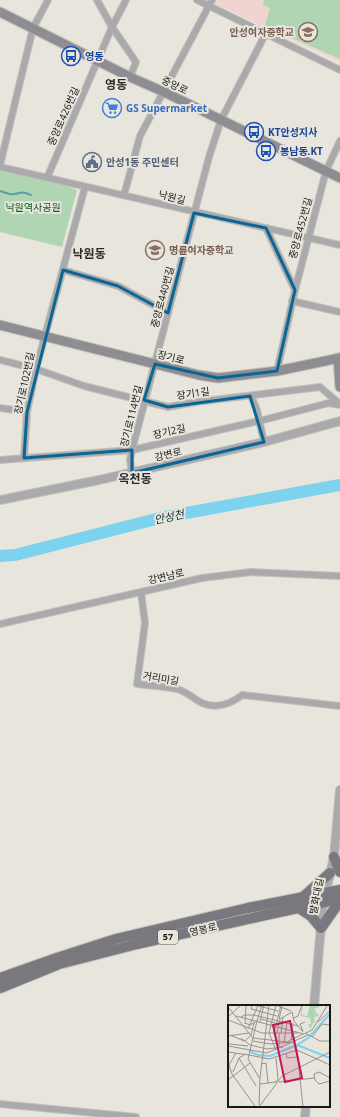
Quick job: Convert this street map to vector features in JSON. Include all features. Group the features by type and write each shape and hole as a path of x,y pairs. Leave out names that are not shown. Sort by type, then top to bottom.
{"main road":[{"name":"중앙로","path":"0,12 130,77 164,92 340,178"},
{"name":"장기로","path":"0,325 199,375 218,378 277,371 339,358"},
{"path":"339,358 340,387"},
{"path":"334,857 335,872 300,903 320,928 340,900"},
{"name":"영봉로","path":"0,988 59,964 324,898 340,890"},
{"name":"영봉로","path":"324,898 340,900"},
{"name":"영봉로","path":"0,978 116,939 248,908 300,903"}],"street":[{"path":"0,166 33,28 48,0"},
{"path":"97,0 112,27 136,62 130,77"},
{"name":"중앙로426번길","path":"47,178 112,27 126,0"},
{"path":"197,0 211,3 266,33 340,70"},
{"path":"124,196 140,136 211,3"},
{"name":"중앙로440번길","path":"155,364 209,157 221,120 266,33"},
{"name":"중앙로452번길","path":"277,371 292,301 326,171 340,141"},
{"name":"낙원길","path":"0,166 194,213 340,245"},
{"name":"장기로102번길","path":"24,458 27,412 36,369 85,187"},
{"name":"중앙로452번길","path":"266,228 295,290"},
{"path":"63,270 118,286 168,313"},
{"path":"292,301 340,312"},
{"name":"장기1길","path":"0,360 36,369 84,386 168,407 196,402 320,387 340,405"},
{"name":"장기로114번길","path":"132,473 130,460 132,450 144,400 155,364"},
{"path":"251,396 264,442"},
{"name":"장기2길","path":"0,460 132,450 329,404 340,405"},
{"path":"0,408 27,412"},
{"name":"강변로","path":"0,500 132,473 264,442 340,421"},
{"name":"강변남로","path":"0,624 202,578 251,572 340,576"},
{"name":"거리미길","path":"141,592 145,623 137,684 181,691 203,703 219,706 235,701 242,695 340,706"},
{"path":"334,857 340,790"},
{"name":"발화대길","path":"314,1005 320,928 324,898 335,872"},
{"path":"0,1104 136,1117"},
{"path":"305,1117 306,1107"}],"highlighted area":[{"path":"194,213 266,228 295,290 277,371 218,378 155,364 144,400 168,407 250,396 264,442 132,473 132,450 24,458 27,412 63,270 118,286 168,313"}],"shaded area":[{"name":"안성여자중학교","path":"214,0 340,0 340,62 213,3"}],"green space":[{"name":"안성여자중학교","path":"264,0 340,0 340,59 265,26 270,8 263,5"},
{"name":"낙원역사공원","path":"0,164 13,167 77,190 62,247 0,232"}],"waterway":[{"path":"0,191 11,194 24,193 31,195"},
{"name":"안성천","path":"0,556 15,555 164,517 340,485"}],"place":[{"name":"안성여자중학교","path":"308,32"},
{"name":"영동","path":"71,56"},
{"name":"GS Supermarket","path":"112,108"},
{"name":"KT안성지사","path":"254,132"},
{"name":"봉남동.KT","path":"266,151"},
{"name":"안성1동 주민센터","path":"92,162"},
{"name":"명륜여자중학교","path":"155,250"}],"district":[{"name":"영동","path":"116,85"},
{"name":"낙원동","path":"89,254"},
{"name":"옥천동","path":"135,479"}]}
